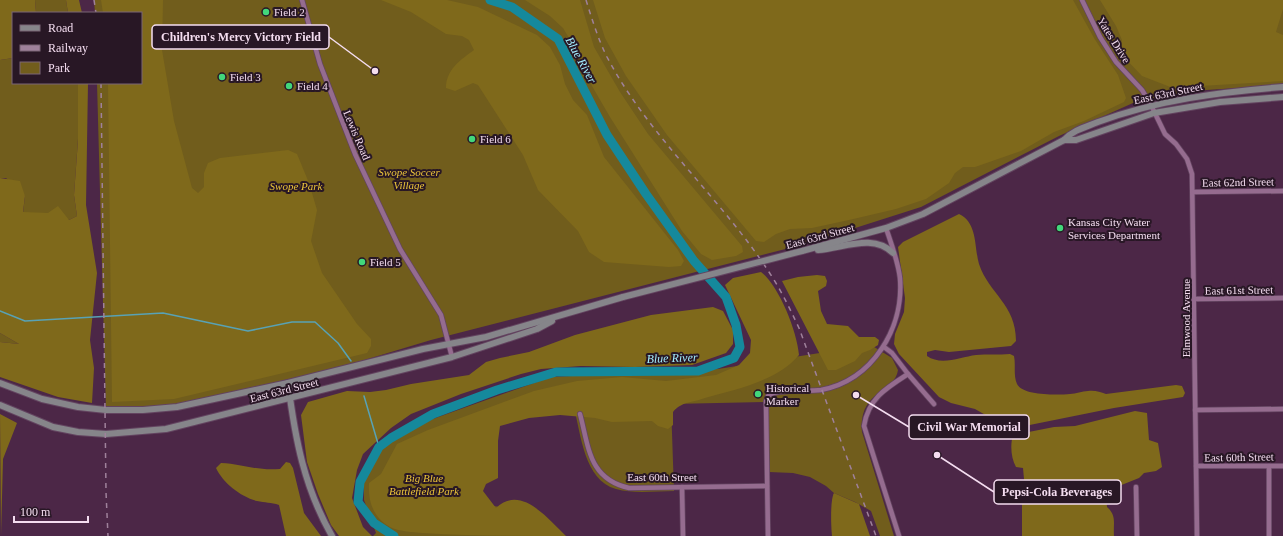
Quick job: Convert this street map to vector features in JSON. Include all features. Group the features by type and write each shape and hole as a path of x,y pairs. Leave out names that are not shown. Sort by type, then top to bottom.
{"main road":[{"name":"East 63rd Street","path":"0,383 42,399 78,407 106,410 143,410 176,407 288,383 500,333 623,297 886,228 930,211 1064,140 1071,132 1151,105 1235,91 1283,87"},
{"name":"East 63rd Street","path":"1064,140 1076,140 1154,113 1220,102 1283,97"},
{"path":"802,251 876,242 886,247 893,253"},
{"name":"East 63rd Street","path":"0,405 53,427 78,432 106,434 166,429 452,357 537,329 567,313"},
{"path":"288,383 300,460 314,499 332,536"}],"street":[{"name":"Lewis Road","path":"302,0 328,88 355,154 400,249 441,315 452,357"},
{"name":"Yates Drive","path":"1082,0 1100,37 1116,62 1142,90 1154,113"},
{"name":"Elmwood Avenue","path":"1154,113 1165,134 1176,144 1187,159 1192,174 1194,192 1197,536"},
{"name":"East 62nd Street","path":"1194,192 1283,190"},
{"path":"768,536 766,401 768,396 776,392 812,391 835,385 860,372 884,346 897,314 900,297 899,275 886,228"},
{"name":"East 61st Street","path":"1195,299 1283,298"},
{"path":"884,346 892,353 934,404"},
{"path":"899,536 864,426 866,412 876,398 908,374"},
{"path":"1195,410 1283,409"},
{"name":"East 60th Street","path":"580,414 592,461 600,474 617,485 628,488 767,486"},
{"name":"East 60th Street","path":"1196,466 1283,466"},
{"path":"1269,466 1269,536"},
{"path":"682,487 683,536"},
{"path":"1136,487 1137,536"}],"green space":[{"path":"0,0 35,0 36,12 12,12 12,58 0,60"},
{"path":"35,0 66,0 68,12 36,12"},
{"path":"66,0 79,0 82,12 68,12"},
{"name":"Swope Park","path":"94,0 1283,0 1283,85 1191,91 1133,103 1059,136 921,207 805,244 431,340 288,383 177,407 106,410 97,84 142,84 142,12 95,12"},
{"path":"101,0 163,0 162,50 174,121 192,188 198,193 204,187 204,173 208,163 220,158 288,150 297,154 309,183 317,210 311,241 322,273 357,324 371,339 371,346 367,353 174,399 112,402 108,84 142,84 142,12 103,12"},
{"path":"381,0 447,0 478,7 537,35 550,47 560,65 565,84 573,100 587,115 604,157 678,250 684,261 681,266 669,267 604,262 589,252 578,231 538,190 523,155 478,85 473,83 455,91 446,88 448,76 451,71 459,62 474,50 469,40 462,36 446,34 411,12"},
{"path":"525,0 580,0 594,47 620,92 648,134 742,246 743,252 736,256 712,260 701,254 682,231 610,117 592,86 578,53 563,28 550,16"},
{"path":"593,0 1073,0 1094,38 1118,75 1126,98 1124,102 1084,121 1054,132 1021,151 975,167 963,167 955,173 949,183 926,199 896,209 849,220 812,228 790,229 776,234 764,242 756,241 667,135 626,76 605,38"},
{"path":"1100,0 1283,0 1283,9 1276,32 1283,35 1283,81 1200,86 1186,90 1173,88 1142,76 1122,55 1122,40 1116,26"},
{"path":"12,58 12,84 78,84 78,139 74,195 77,216 69,220 48,213 23,213 25,196 6,178 0,178 0,60"},
{"path":"78,84 88,84 86,205 97,273 90,340 94,368 92,403 58,397 0,377 0,342 19,344 0,333 0,178 20,181 25,196 23,212 48,213 58,206 69,220 77,216 74,195 78,140"},
{"path":"959,214 965,218 972,229 977,257 983,274 1007,308 1012,318 1015,328 1016,341 1011,346 949,352 935,350 927,352 927,356 933,359 945,361 976,355 1010,354 1014,356 1015,377 1017,384 1026,391 1033,393 1074,394 1086,391 1097,391 1106,394 1176,385 1182,386 1185,393 1183,397 1114,408 1010,429 975,409 951,403 939,397 899,354 894,344 895,334 904,312 905,298 898,247 903,242"},
{"path":"761,272 768,279 780,298 791,322 798,345 799,355 780,371 756,383 676,408 673,412 673,425 668,429 658,426 652,421 612,422 595,418 560,415 529,418 500,426 498,441 498,478 486,484 483,491 496,508 505,502 515,500 524,502 534,507 543,513 566,536 476,535 406,532 390,527 379,519 369,496 369,483 381,474 397,444 428,430 534,391 577,381 622,377 666,381 716,375 739,365 750,353 751,340 725,285 733,278"},
{"path":"817,275 825,276 827,281 826,286 818,291 821,311 827,324 848,326 859,337 875,337 879,340 878,345 862,353 855,361 836,370 828,370 782,281 798,277"},
{"path":"713,307 723,311 733,330 733,344 726,353 692,365 635,367 581,366 541,369 461,394 411,414 391,428 363,454 357,470 352,498 363,527 372,536 339,536 331,525 307,462 301,415 308,402 347,391 370,392 386,390 411,384 469,375 486,362 529,352 575,335 651,315"},
{"path":"0,333 19,344 0,342"},
{"name":"Big Blue Battlefield Park","path":"871,345 892,358 898,370 891,383 871,400 862,418 862,432 894,536 880,536 871,511 834,493 826,486 810,477 793,473 769,472 769,402 671,404 674,491 623,491 605,484 590,466 582,443 574,408 487,413 474,503 534,512 537,536 373,536 376,533 364,500 364,468 374,452 430,420 551,377 718,369"},
{"path":"1135,411 1147,413 1149,440 1158,443 1162,467 1156,471 1144,473 1139,478 1114,488 1106,494 1107,507 1110,510 1114,520 1114,536 1022,536 1022,499 1025,490 1023,468 1016,467 1012,456 1013,435 1054,427 1075,426"},
{"path":"0,414 17,423 3,459 1,536"},
{"path":"286,462 290,463 293,468 304,513 321,536 286,536 279,505 257,501 239,493 223,479 216,468 221,463 264,469 280,469"},
{"path":"834,493 859,504 870,536 832,536 831,507"}],"waterway":[{"name":"Blue River","path":"394,536 374,523 358,502 360,482 379,447 391,438 433,414 497,390 556,372 698,371 734,358 740,347 736,325 726,297 694,261 646,194 607,135 558,39 512,7 490,0"},
{"path":"0,311 25,321 163,313 248,331 292,322 315,322 338,343 351,361"},
{"path":"364,396 379,447"}],"railway":[{"path":"94,0 96,12"},
{"path":"586,0 595,29 607,57 624,86 643,114 750,245 769,272 781,293 799,328 876,536"},
{"path":"101,84 106,492 108,536"}],"place":[{"name":"Field 2","path":"266,12"},
{"name":"Children's Mercy Victory Field","path":"375,71"},
{"name":"Field 3","path":"222,77"},
{"name":"Field 4","path":"289,86"},
{"name":"Field 6","path":"472,139"},
{"name":"Kansas City Water Services Department","path":"1060,228"},
{"name":"Field 5","path":"362,262"},
{"name":"Historical Marker","path":"758,394"},
{"name":"Civil War Memorial","path":"856,395"},
{"name":"Pepsi-Cola Beverages","path":"937,455"}],"park label":[{"name":"Swope Soccer Village","path":"409,178"}]}
